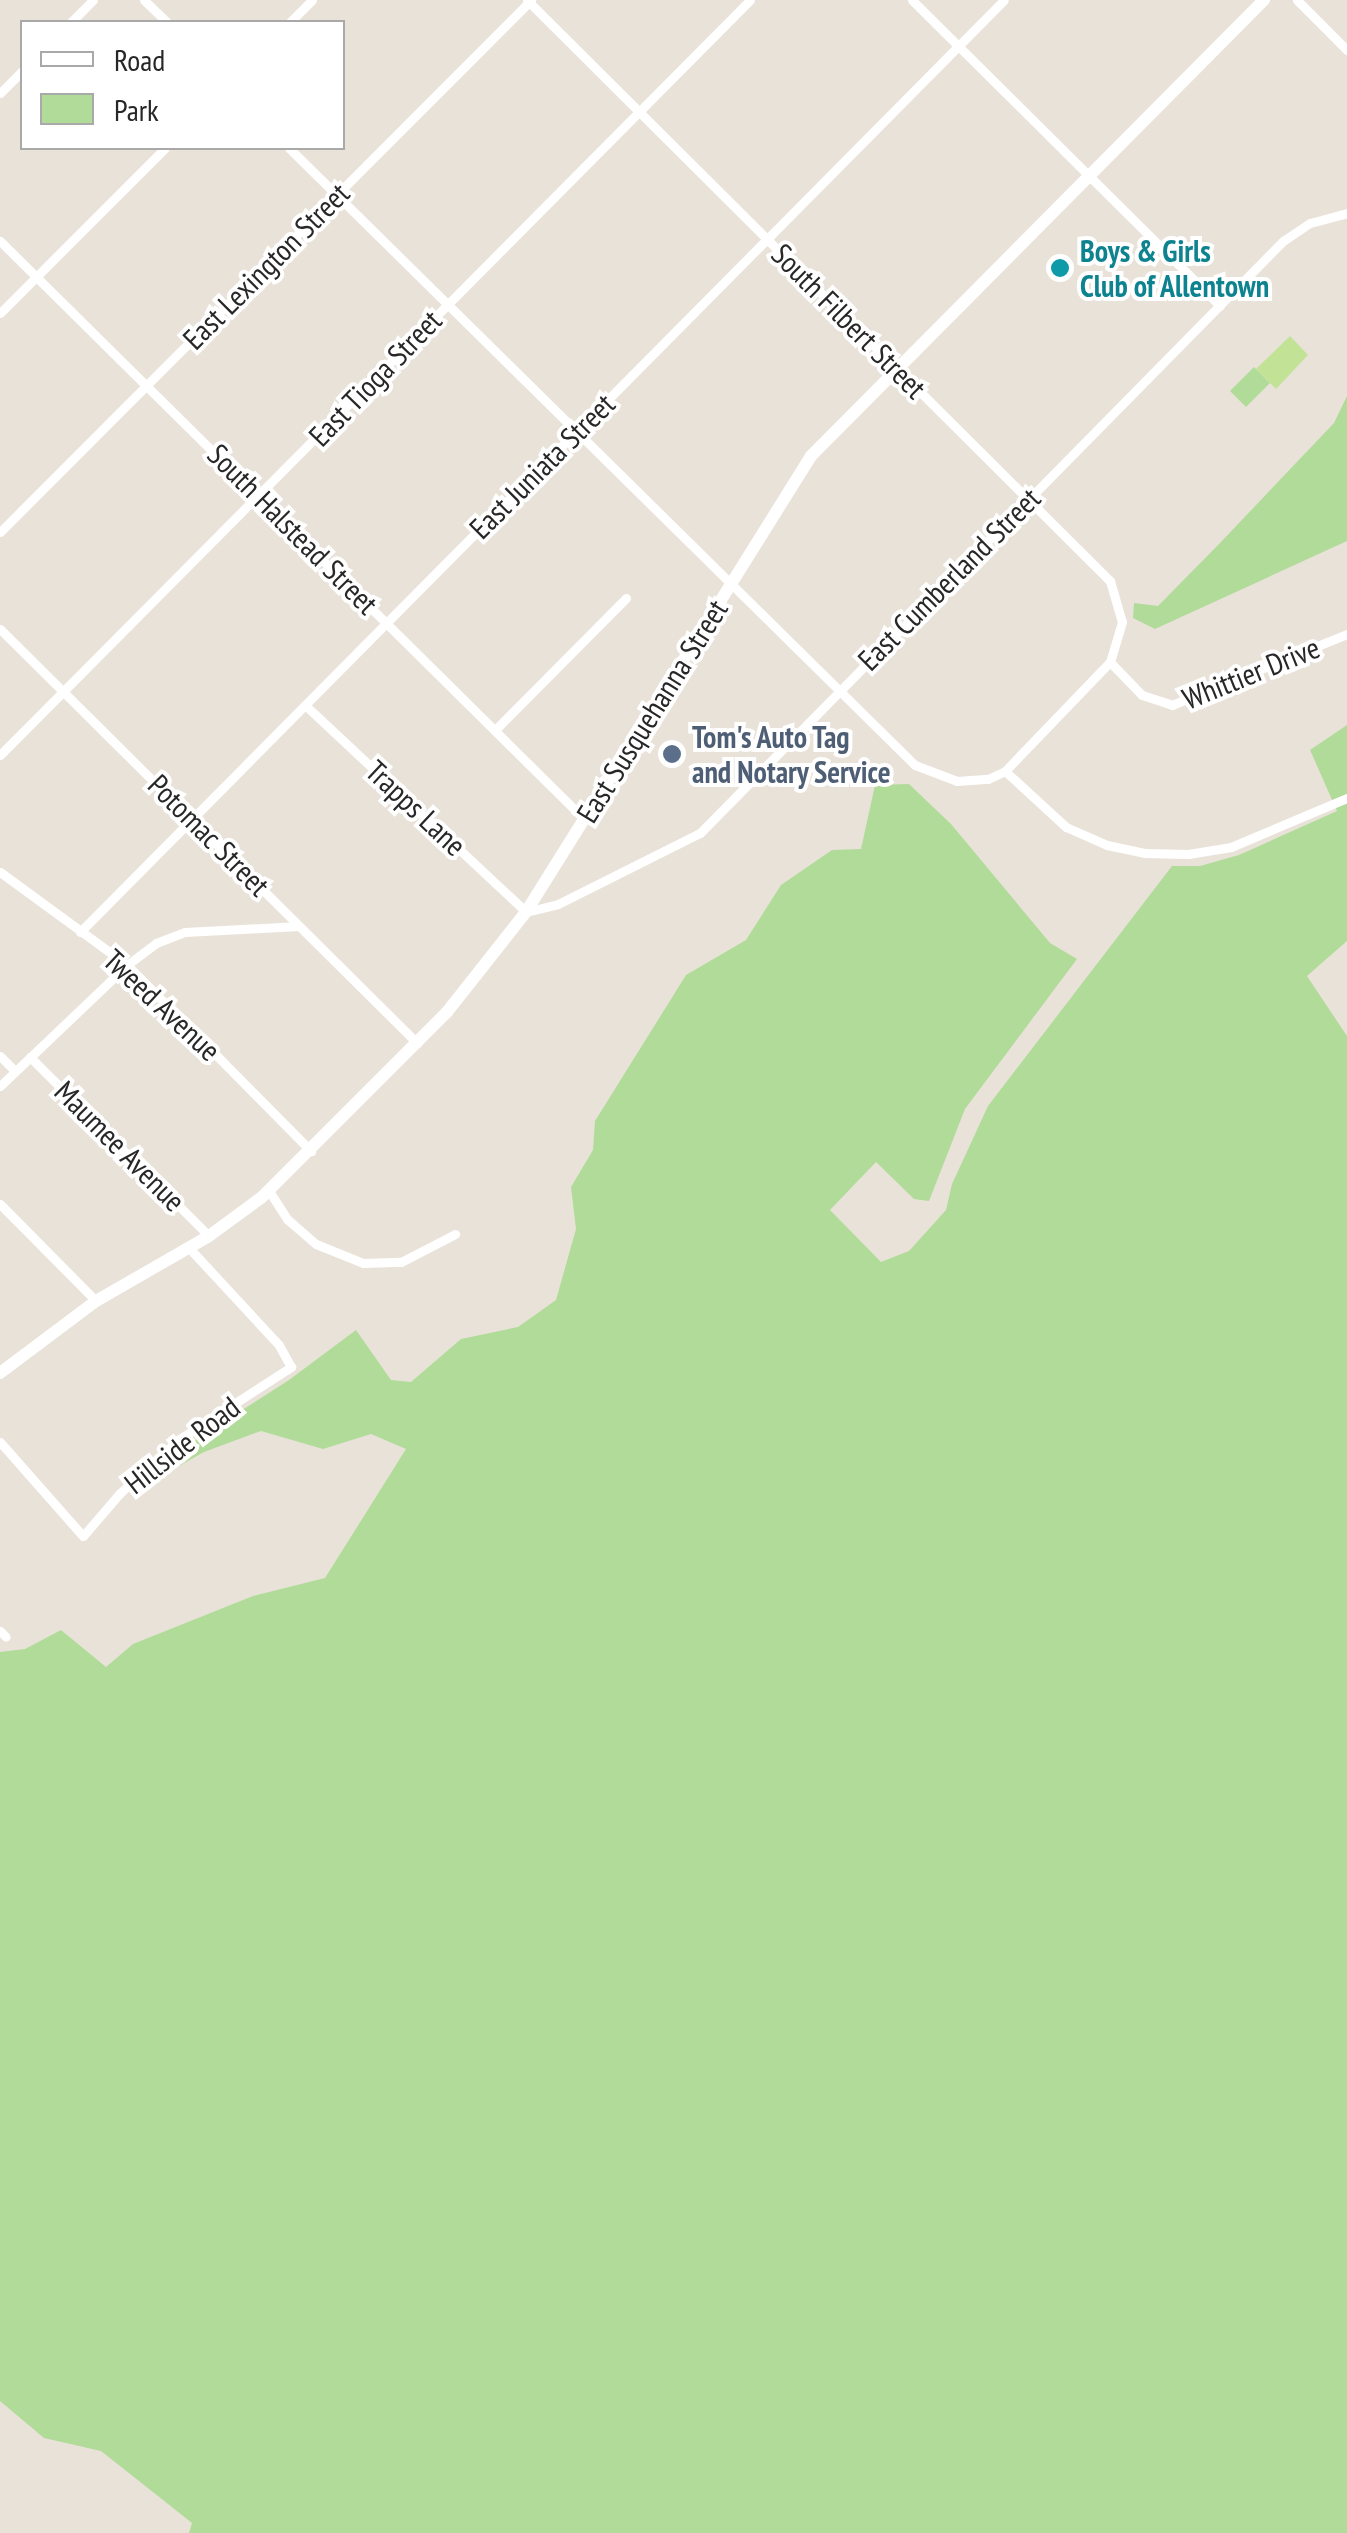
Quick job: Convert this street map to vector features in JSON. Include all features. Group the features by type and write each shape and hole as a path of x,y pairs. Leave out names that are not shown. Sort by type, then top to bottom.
{"main road":[{"name":"East Susquehanna Street","path":"0,1372 96,1301 209,1236 269,1191 417,1043 483,970 526,912 805,464 1264,0"}],"street":[{"path":"73,20 94,0"},
{"path":"144,0 165,20"},
{"path":"292,20 312,0"},
{"name":"East Tioga Street","path":"0,755 750,0"},
{"path":"912,0 1220,306"},
{"name":"East Juniata Street","path":"80,932 1004,0"},
{"path":"1296,0 1347,50"},
{"name":"South Filbert Street","path":"529,1 1102,572 1117,594 1122,622 1110,662"},
{"name":"East Lexington Street","path":"0,532 529,1"},
{"path":"0,93 20,73"},
{"path":"0,313 164,150"},
{"path":"290,150 838,691 928,774 973,782 1005,771 1110,662"},
{"name":"East Cumberland Street","path":"526,912 558,904 691,840 1296,231 1325,217 1347,213"},
{"name":"South Halstead Street","path":"0,241 585,820"},
{"path":"494,730 626,598"},
{"name":"Potomac Street","path":"0,629 417,1043"},
{"name":"Whittier Drive","path":"1110,662 1142,696 1172,705 1347,634"},
{"name":"Trapps Lane","path":"305,705 526,912"},
{"path":"1005,771 1042,809 1080,834 1107,845 1155,854 1231,848 1347,798"},
{"name":"Tweed Avenue","path":"0,872 127,964 312,1151"},
{"path":"0,1086 127,964 156,943 185,932 299,926"},
{"name":"Maumee Avenue","path":"0,1056 15,1071"},
{"name":"Maumee Avenue","path":"30,1057 209,1236"},
{"path":"269,1191 288,1219 316,1244 363,1263 401,1262 455,1234"},
{"path":"0,1204 96,1301"},
{"name":"Maumee Avenue","path":"190,1248 278,1344 291,1366"},
{"name":"Hillside Road","path":"0,1442 83,1536 120,1494 178,1440 291,1366"}],"green space":[{"path":"1290,336 1308,355 1276,389 1256,369"},
{"path":"1254,367 1270,383 1246,407 1230,391"},
{"path":"1347,396 1347,541 1155,629 1133,618 1134,603 1158,606 1220,543 1334,423"},
{"path":"1347,725 1347,941 1307,976 1347,1036 1347,2533 189,2533 192,2523 101,2451 44,2438 0,2401 0,1652 25,1649 61,1630 106,1667 133,1644 253,1596 325,1578 406,1449 371,1434 323,1449 261,1431 204,1452 134,1491 155,1466 289,1380 356,1330 391,1380 411,1382 461,1339 518,1327 556,1300 576,1229 571,1187 593,1150 595,1121 686,975 746,940 781,885 832,850 861,849 875,785 909,784 951,824 1050,943 1077,959 965,1109 929,1201 914,1199 876,1162 830,1210 881,1262 909,1251 946,1210 952,1184 988,1106 1172,866 1200,866 1239,855 1337,811 1310,750"}],"place":[{"name":"Boys & Girls Club of Allentown","path":"1060,268"},
{"name":"Tom's Auto Tag and Notary Service","path":"672,754"}]}
